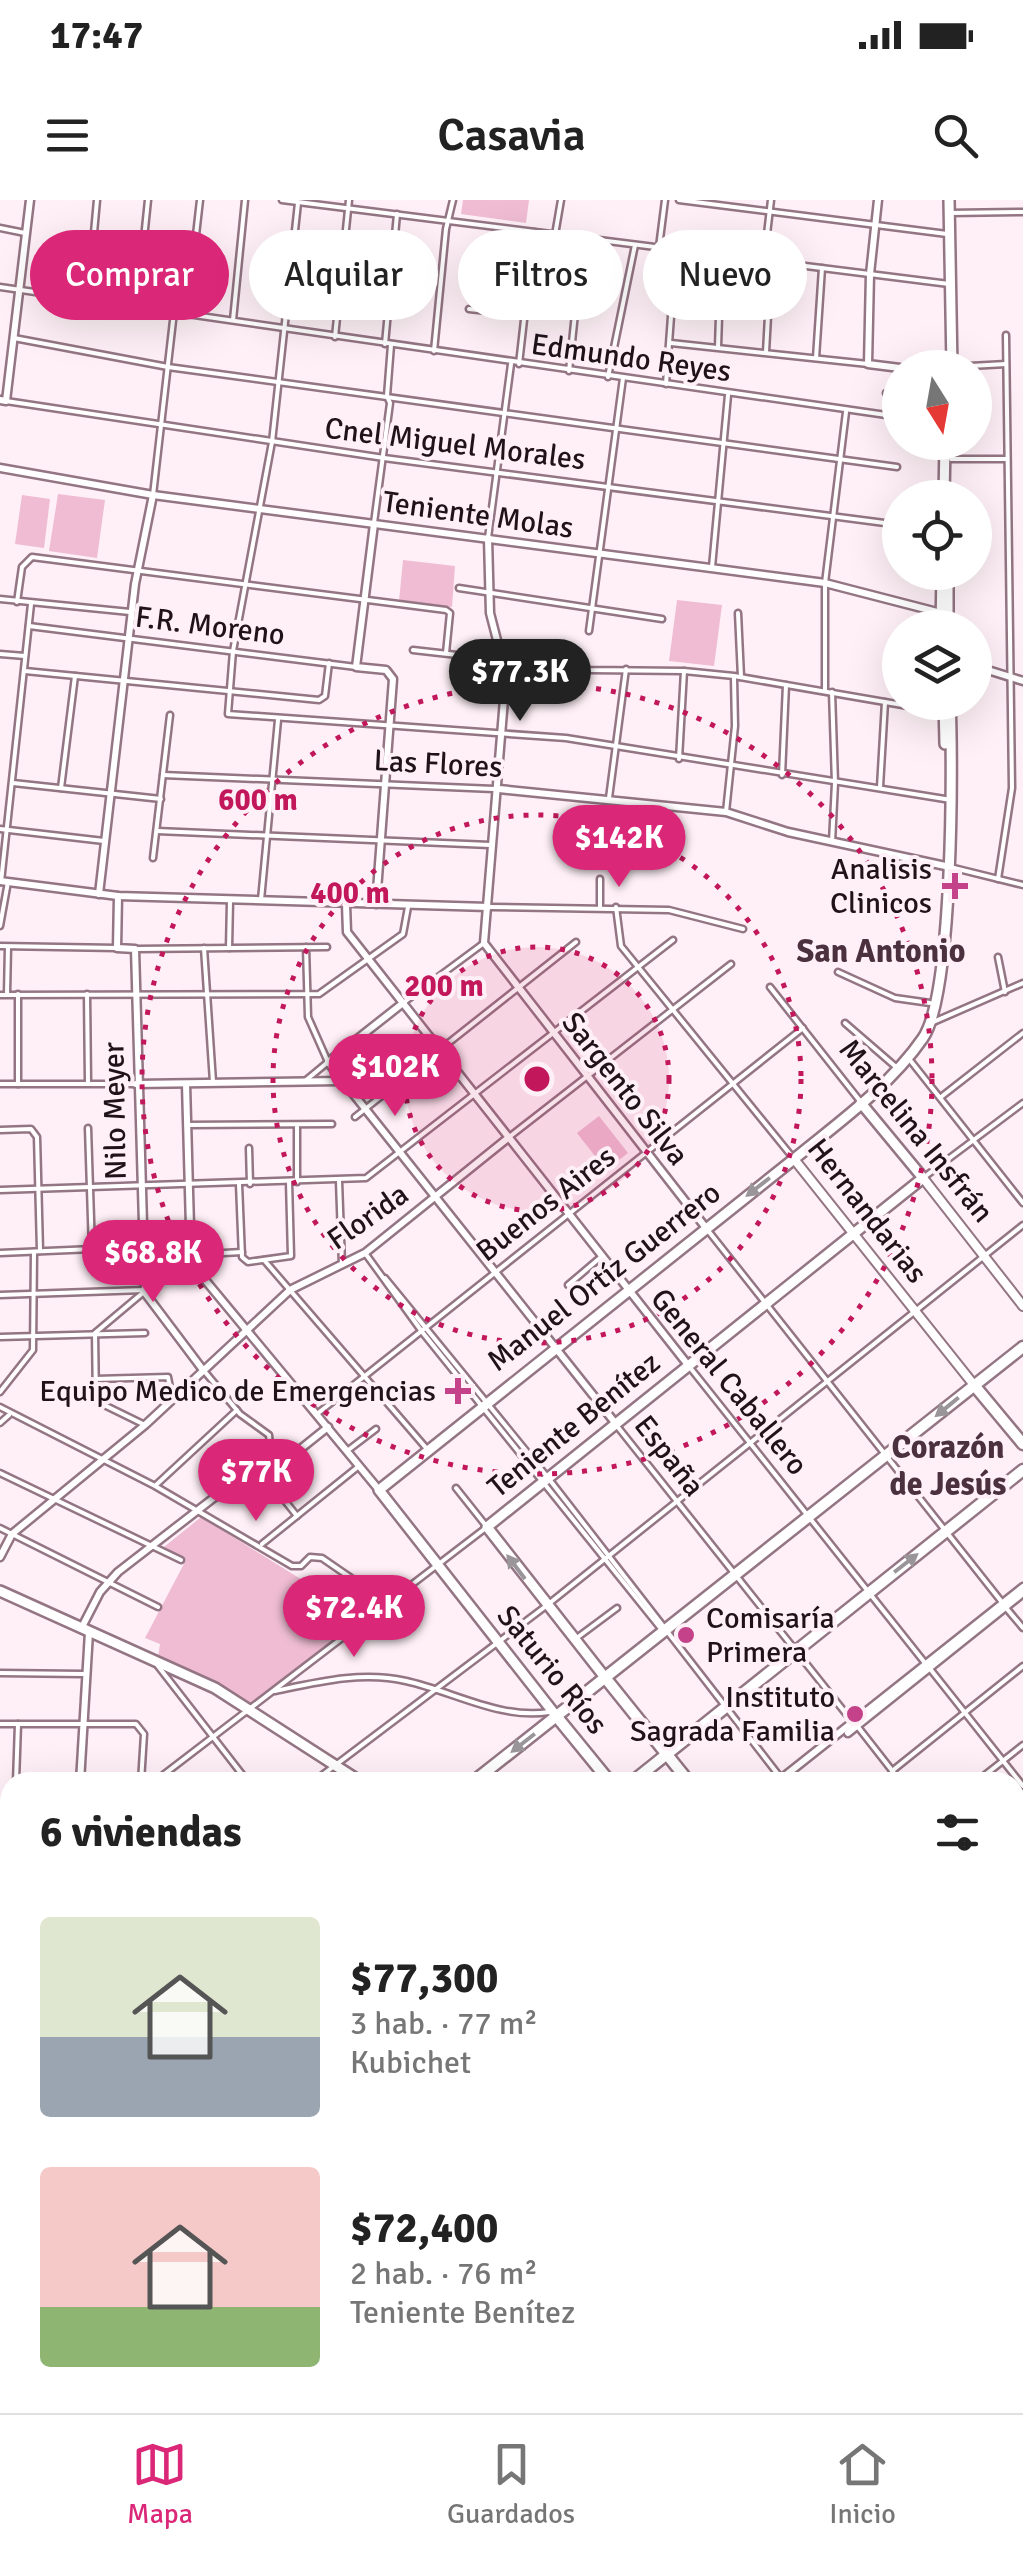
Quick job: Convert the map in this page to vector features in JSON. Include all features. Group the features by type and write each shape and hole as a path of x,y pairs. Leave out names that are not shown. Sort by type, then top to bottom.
{"highway":[{"path":"488,1772 552,1716 607,1680 1023,1347"},
{"name":"Hernandarias","path":"974,1386 1023,1444"},
{"path":"645,1772 1023,1470"},
{"path":"607,1680 680,1772"},
{"name":"Saturio Ríos","path":"552,1716 601,1772"}],"main road":[{"path":"949,200 950,350"},
{"path":"932,1023 947,866 947,720"},
{"path":"922,1040 947,866"},
{"name":"Manuel Ortíz Guerrero","path":"379,1490 861,1103 922,1040 932,1023"},
{"name":"Marcelina Insfrán","path":"861,1103 1023,1306"},
{"name":"Hernandarias","path":"794,1159 974,1386"},
{"name":"Teniente Benítez","path":"487,1527 923,1178"},
{"name":"Saturio Ríos","path":"379,1490 552,1716"},
{"path":"487,1527 607,1680"},
{"path":"0,1591 178,1672 249,1710 345,1772"}],"street":[{"path":"3,401 30,200"},
{"path":"95,230 98,200"},
{"path":"145,230 148,200"},
{"path":"196,230 200,200"},
{"path":"233,321 244,200"},
{"path":"282,200 519,230"},
{"path":"336,338 349,200"},
{"path":"434,352 453,200"},
{"path":"557,230 561,200"},
{"path":"661,230 665,200"},
{"path":"679,200 949,235"},
{"path":"767,230 770,200"},
{"path":"868,364 870,274 878,200"},
{"path":"298,203 272,442 234,651 228,714 502,732 948,799"},
{"path":"949,213 1023,212"},
{"path":"356,666 390,403 386,396 397,213"},
{"path":"0,228 26,233"},
{"path":"623,242 643,244"},
{"path":"608,376 636,243"},
{"path":"807,265 949,284"},
{"path":"816,358 822,267"},
{"name":"Edmundo Reyes","path":"0,287 30,291"},
{"path":"99,894 128,639 153,495 173,320"},
{"name":"Edmundo Reyes","path":"226,320 882,415"},
{"path":"519,364 523,320"},
{"path":"569,371 574,320"},
{"path":"666,384 673,320"},
{"path":"718,346 719,320"},
{"path":"766,352 768,320"},
{"path":"998,879 1012,788 1006,334"},
{"path":"14,338 168,367 897,467"},
{"path":"672,343 882,366"},
{"path":"304,1081 484,943 499,789 505,661 489,594 488,538 512,363"},
{"path":"992,365 1006,364"},
{"path":"589,632 623,378"},
{"path":"712,568 728,395"},
{"name":"Cnel Miguel Morales","path":"3,401 384,458 882,522"},
{"path":"832,842 836,783 825,583 846,412"},
{"path":"992,459 1007,459"},
{"name":"Teniente Molas","path":"0,468 153,495 825,583 929,610"},
{"path":"17,602 22,567 32,557 450,613 446,653"},
{"path":"459,588 662,618"},
{"path":"0,599 132,612"},
{"path":"0,926 3,830 13,783 32,604"},
{"path":"726,812 738,613"},
{"name":"F.R. Moreno","path":"29,626 386,670 393,679 388,725"},
{"path":"413,650 590,670 684,671 882,701"},
{"path":"0,654 26,656"},
{"path":"25,671 324,699 328,663"},
{"path":"608,798 626,669"},
{"path":"678,759 684,671"},
{"path":"992,671 1023,681"},
{"path":"61,788 75,676"},
{"path":"782,775 786,685"},
{"path":"154,858 170,715"},
{"path":"261,902 278,720"},
{"path":"880,789 884,720"},
{"path":"376,904 388,725"},
{"name":"Las Flores","path":"163,775 386,783 608,798 726,812 832,842 947,866"},
{"path":"13,783 161,798"},
{"path":"3,830 104,841"},
{"path":"157,831 494,845"},
{"path":"947,866 1023,885"},
{"path":"600,879 600,907"},
{"path":"3,882 118,896 230,901 616,907 682,912 743,929"},
{"path":"117,948 118,896"},
{"path":"229,948 230,901"},
{"name":"General Caballero","path":"346,904 346,932 1011,1772"},
{"path":"0,994 308,995 326,990 403,934 408,905"},
{"name":"Hernandarias","path":"616,907 619,940 794,1159"},
{"path":"0,1190 366,1178 637,964 673,940"},
{"path":"354,1117 576,942"},
{"name":"Sargento Silva","path":"484,943 765,1305 1023,1628"},
{"path":"0,946 327,947"},
{"path":"8,947 8,994"},
{"name":"España","path":"306,947 311,1032 328,1062 892,1771"},
{"path":"204,948 213,1082"},
{"name":"Nilo Meyer","path":"135,949 144,1290"},
{"path":"998,957 1005,992"},
{"name":"Florida","path":"0,1557 12,1534 145,1425 290,1290 365,1253 731,964"},
{"path":"838,972 895,998 930,1003"},
{"path":"932,1023 1023,984"},
{"name":"Marcelina Insfrán","path":"770,987 861,1103"},
{"path":"18,994 18,1084"},
{"path":"88,994 88,1083"},
{"path":"845,1023 896,1067"},
{"name":"Buenos Aires","path":"317,1414 804,1028"},
{"path":"941,1097 1023,1033"},
{"path":"907,1056 1023,1203"},
{"path":"0,1084 342,1081"},
{"path":"145,1425 96,1400 95,1334 189,1254 186,1084"},
{"name":"Teniente Benítez","path":"923,1178 1023,1103"},
{"path":"186,1125 332,1124"},
{"path":"296,1125 296,1182"},
{"path":"88,1128 92,1250"},
{"path":"0,1130 35,1132 38,1189 34,1336 29,1358 0,1392"},
{"path":"249,1148 250,1184"},
{"path":"340,1181 342,1265"},
{"path":"239,1184 242,1252 246,1261 291,1256 289,1182"},
{"path":"327,1772 546,1606 1023,1225"},
{"path":"0,1252 140,1248"},
{"path":"206,1254 242,1252"},
{"path":"365,1253 774,1772"},
{"name":"Saturio Ríos","path":"189,1254 198,1276 379,1490"},
{"path":"568,1285 601,1257"},
{"path":"264,1260 427,1450"},
{"path":"0,1295 144,1290"},
{"path":"144,1290 237,1410 269,1435 274,1488 297,1516"},
{"path":"0,1336 145,1333"},
{"path":"94,1379 168,1377 172,1400"},
{"path":"0,1407 9,1415 154,1486 292,1566 300,1566 310,1557 322,1558 387,1604"},
{"path":"154,1486 237,1410"},
{"path":"0,1423 9,1415"},
{"path":"80,1772 83,1674 90,1652 86,1629 107,1582 229,1487 273,1471 328,1426"},
{"path":"348,1452 376,1428"},
{"path":"260,1546 359,1466"},
{"path":"0,1473 181,1560"},
{"path":"456,1488 487,1527"},
{"name":"Teniente Benítez","path":"168,1772 487,1527"},
{"path":"0,1528 158,1607"},
{"path":"795,1772 1023,1590"},
{"path":"574,1640 617,1608"},
{"path":"155,1663 240,1772"},
{"path":"892,1771 1023,1666"},
{"path":"0,1672 83,1674"},
{"path":"170,1681 178,1672"},
{"path":"271,1692 359,1676 392,1678 506,1710 552,1716"},
{"path":"0,1724 136,1724 144,1734 142,1772"},
{"path":"16,1772 18,1724"},
{"path":"990,1772 1023,1745"}],"shaded area":[{"path":"463,200 529,200 526,223 461,214"},
{"path":"58,494 105,500 97,558 49,551"},
{"path":"22,495 50,499 44,548 15,544"},
{"path":"403,560 455,566 452,607 399,601"},
{"path":"677,600 722,605 714,666 669,661"},
{"path":"599,1116 628,1153 606,1170 577,1133"},
{"path":"201,1517 362,1617 251,1705 158,1657 160,1644 145,1638 186,1560 164,1547"}],"place":[{"name":"Analisis Clinicos","path":"955,886"},
{"name":"Equipo Medico de Emergencias","path":"458,1391"},
{"name":"Comisaría Primera","path":"686,1635"},
{"name":"Instituto Sagrada Familia","path":"855,1714"}],"district":[{"name":"San Antonio","path":"881,951"},
{"name":"Corazón de Jesús","path":"948,1466"}]}
